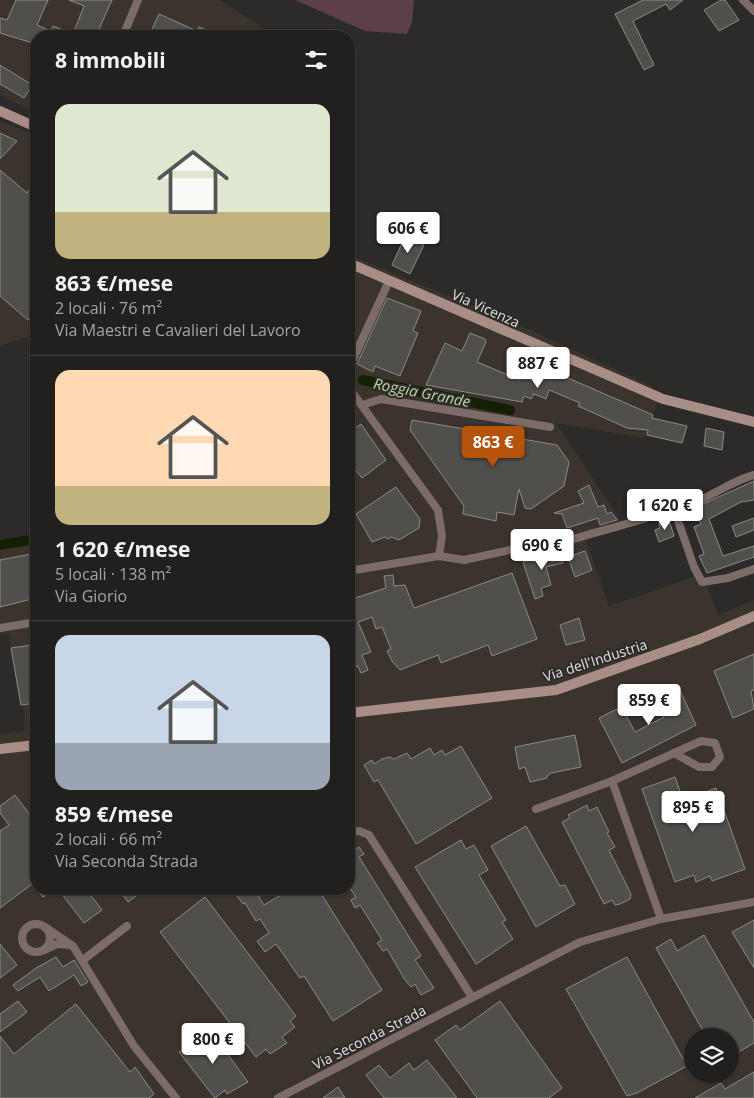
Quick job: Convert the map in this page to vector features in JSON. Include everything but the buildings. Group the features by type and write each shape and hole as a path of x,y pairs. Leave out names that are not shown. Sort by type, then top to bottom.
{"street":[{"path":"126,30 138,0"},
{"path":"743,0 754,11"},
{"path":"0,111 30,124"},
{"name":"Via Vicenza","path":"355,266 663,399 754,422"},
{"path":"355,355 389,280"},
{"path":"355,396 438,510 442,536 438,556"},
{"path":"362,405 381,399 550,428"},
{"path":"355,570 438,556 464,560 542,542 560,543 674,509 754,475"},
{"path":"674,509 694,567 702,582 728,578 754,569"},
{"name":"Via dell'Industria","path":"355,712 556,690 700,639 754,616"},
{"path":"0,628 30,623"},
{"path":"536,809 612,780 706,740 715,743 720,757 716,764 708,768 699,767 674,754"},
{"path":"0,749 30,746"},
{"path":"612,780 661,919"},
{"path":"355,831 369,835 472,998"},
{"name":"Via Seconda Strada","path":"278,1098 580,942 661,919 754,902"},
{"path":"73,946 57,944 33,952 25,947 22,934 31,924 45,927 73,946 134,1046 176,1098"},
{"path":"83,960 127,926"},
{"path":"42,950 50,940 45,927"}],"shaded area":[{"path":"0,0 219,0 258,24 262,30 30,30 30,110 0,95"},
{"path":"295,0 414,0 412,22 407,34 365,31"},
{"path":"0,121 30,133 30,336 0,346"},
{"path":"355,257 526,328 647,384 661,393 645,438 556,423 621,521 584,535 609,606 702,574 718,615 754,600 754,1098 0,1098 0,734 25,731 22,684 16,678 9,634 0,635 0,544 30,539 30,895 355,895"}],"waterway":[{"name":"Roggia Grande","path":"363,380 510,410"},
{"path":"0,545 30,540"}]}
